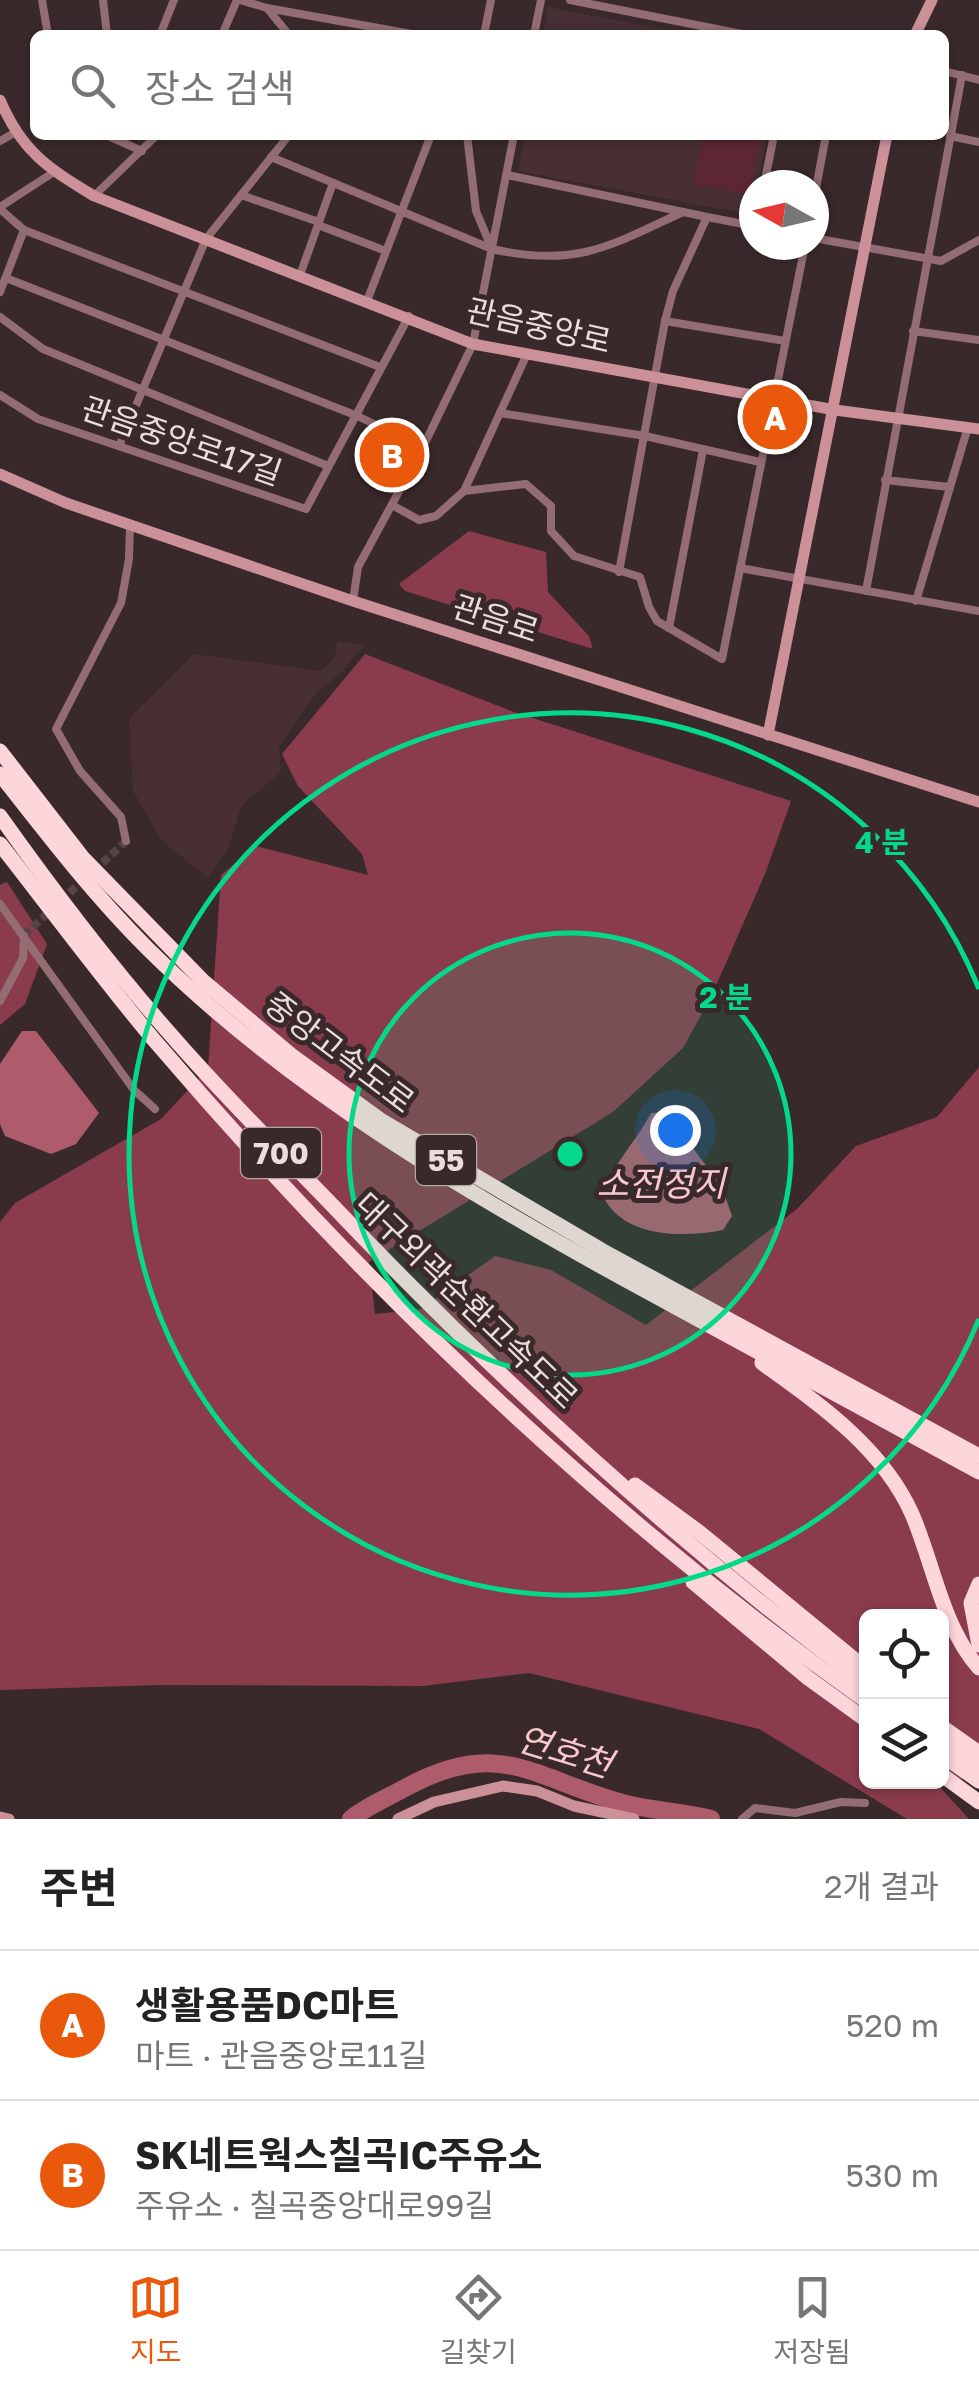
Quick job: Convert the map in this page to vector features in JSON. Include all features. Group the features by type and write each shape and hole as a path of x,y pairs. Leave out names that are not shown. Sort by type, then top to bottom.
{"highway":[{"name":"중앙고속도로","path":"0,751 83,858 150,930 247,1018 351,1100 569,1232 979,1454"},
{"name":"중앙고속도로","path":"0,774 70,864 148,948 293,1073 375,1133 496,1207 979,1472"},
{"name":"대구외곽순환고속도로","path":"0,816 42,876 170,1035 402,1279 571,1440 757,1600 859,1679"},
{"name":"대구외곽순환고속도로","path":"0,844 151,1036 262,1162 413,1318 532,1434 733,1601 863,1699"},
{"path":"714,1328 833,1414 886,1470 911,1512 960,1647 979,1668"},
{"path":"532,1434 578,1481 722,1607 859,1715"},
{"path":"571,1440 699,1532 859,1663"},
{"path":"979,1584 971,1603 979,1645"},
{"path":"949,1731 979,1753"},
{"path":"949,1744 979,1766"},
{"path":"949,1759 979,1781"},
{"path":"949,1779 979,1802"}],"main road":[{"path":"917,30 932,0"},
{"name":"관음중앙로","path":"0,100 14,133 54,172 94,196 473,344 835,410 974,428"},
{"path":"768,735 886,140"},
{"name":"관음로","path":"0,474 66,504 353,602 979,802"},
{"path":"398,1819 434,1802 503,1786 537,1790 574,1806 634,1819"}],"street":[{"path":"42,0 47,30"},
{"path":"103,0 106,30"},
{"path":"162,30 174,0"},
{"path":"224,30 239,0 389,30"},
{"path":"485,30 492,0"},
{"path":"535,30 541,0"},
{"path":"570,0 722,30"},
{"path":"267,8 286,30"},
{"path":"949,72 979,80"},
{"path":"866,591 962,75"},
{"path":"0,141 14,133"},
{"path":"950,136 979,142"},
{"path":"117,140 142,151"},
{"path":"94,196 153,140"},
{"path":"118,446 206,238 284,140"},
{"path":"367,301 429,140"},
{"path":"468,140 476,211 492,249"},
{"path":"353,602 358,567 473,344 513,140"},
{"path":"767,170 773,140"},
{"path":"819,170 825,140"},
{"path":"271,158 492,249 530,257 591,252 683,212"},
{"path":"54,172 0,208 24,230 380,367"},
{"path":"507,175 739,223"},
{"path":"300,275 333,184"},
{"path":"240,195 386,252"},
{"path":"619,572 672,291 707,217"},
{"path":"0,292 24,230"},
{"path":"829,241 941,262 979,240"},
{"path":"464,490 526,484 551,506 551,531 556,540 574,556 640,578 657,622 722,659 802,260"},
{"path":"6,278 355,415 423,446"},
{"name":"관음중앙로17길","path":"0,395 38,418 306,509 409,316"},
{"name":"관음중앙로17길","path":"0,317 43,349 328,466"},
{"path":"665,321 785,341"},
{"path":"913,331 979,340"},
{"path":"392,505 419,520 436,516 464,490 527,354"},
{"path":"500,412 645,436 760,462"},
{"path":"916,601 950,487 974,428"},
{"path":"669,628 704,450"},
{"path":"885,480 950,487"},
{"path":"126,842 121,818 80,770 56,729 121,604 130,559 130,525"},
{"path":"740,568 979,612"},
{"path":"0,904 124,1076 155,1109"},
{"path":"0,1001 22,958 24,935"},
{"path":"742,1819 755,1808 796,1813 841,1802 866,1803"}],"shaded area":[{"path":"548,7 668,30 544,30"},
{"path":"523,140 766,140 761,170 739,170 739,212 518,171"},
{"path":"702,140 760,140 754,170 739,170 739,193 693,184"},
{"path":"469,531 546,552 548,592 589,636 593,649 405,591 399,584"},
{"path":"337,642 364,645 340,674 317,692 279,746 281,772 241,806 228,849 208,878 162,841 133,791 129,718 194,654 320,671 335,658"},
{"path":"365,654 511,711 791,801 765,874 711,997 683,1048 613,1112 369,1262 375,1314 421,1309 495,1256 551,1270 646,1325 797,1209 856,1146 937,1117 979,1067 979,1779 949,1779 949,1609 859,1609 859,1789 941,1789 969,1819 907,1819 759,1729 529,1673 423,1686 159,1685 0,1690 0,1222 15,1203 161,1119 208,1069 221,875 256,846 368,875 362,854 298,786 282,754"},
{"path":"7,882 47,944 25,1004 0,1025 0,885"}],"water":[{"path":"22,1031 36,1031 99,1113 76,1144 51,1154 5,1136 0,1124 0,1064"},
{"name":"소전정지","path":"666,1112 722,1187 732,1216 723,1230 690,1234 656,1232 625,1220 603,1196 612,1174 651,1113"}],"waterway":[{"name":"연호천","path":"351,1819 438,1772 493,1763 541,1774 626,1804 711,1819"}],"tunnel":[{"path":"94,871 126,841"},
{"path":"61,901 83,880"},
{"path":"24,935 50,911"}],"place":[{"name":"생활용품DC마트","path":"775,417"},
{"name":"SK네트웍스칠곡IC주유소","path":"392,455"}]}
